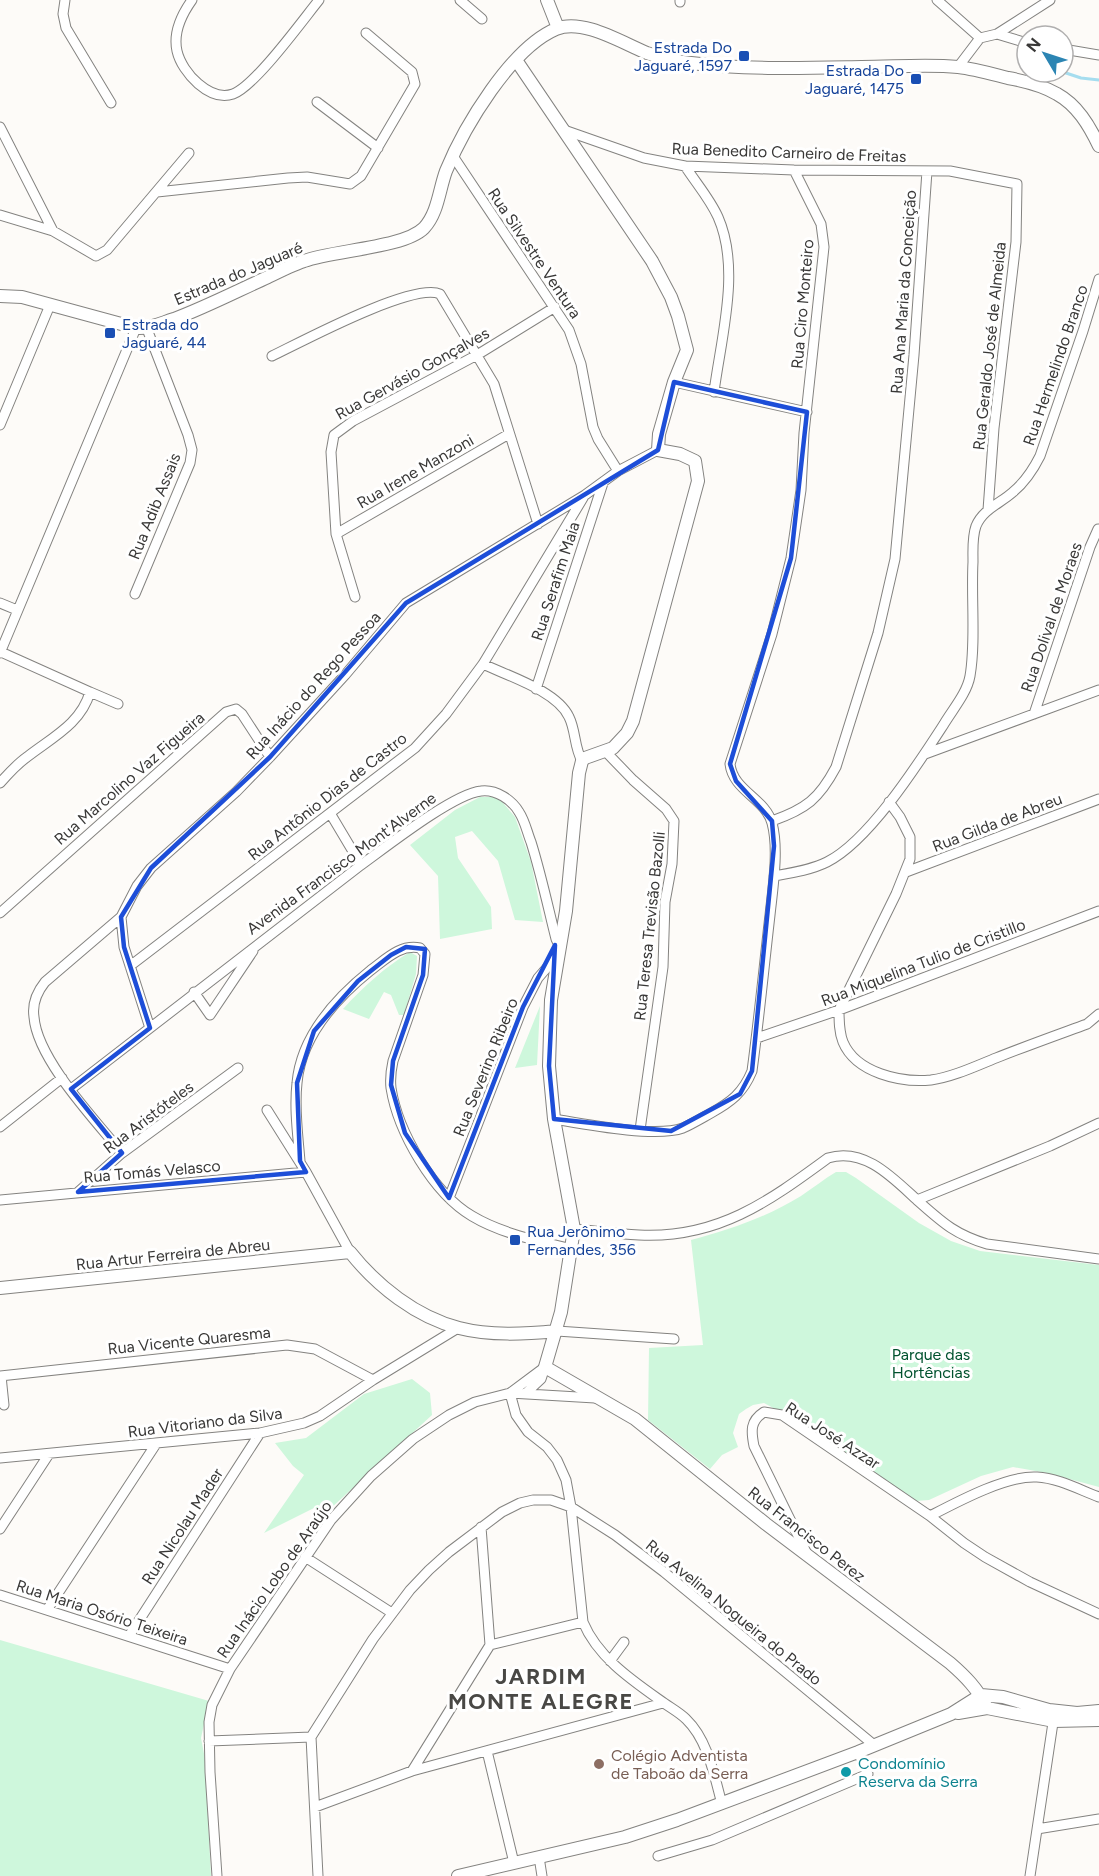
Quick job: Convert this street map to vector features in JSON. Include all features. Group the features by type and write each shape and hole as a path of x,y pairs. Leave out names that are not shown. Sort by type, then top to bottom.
{"street":[{"path":"65,0 63,14 66,28 111,103"},
{"path":"192,0 184,12 177,32 177,50 183,65 195,79 208,92 223,96 235,93 254,79 319,0"},
{"path":"460,0 482,19"},
{"path":"547,0 558,28 572,26 582,28 650,54 691,63 809,68 958,67 1027,82 1057,94 1073,106 1089,126 1099,146"},
{"path":"937,0 980,38"},
{"path":"958,67 980,38 997,34 1050,0"},
{"name":"Estrada do Jaguaré","path":"142,328 191,312 303,261 336,252 402,241 426,227 453,156 486,99 516,60 541,38 558,28"},
{"path":"157,192 307,177 350,184 361,176 415,84 412,72 366,33"},
{"path":"997,34 1015,39"},
{"path":"1075,51 1099,55"},
{"path":"516,60 652,261 671,297 682,327 687,350 674,382 659,434 658,450 680,454 695,461 698,481 633,721 619,741 606,752 589,756 582,761"},
{"path":"317,102 378,148"},
{"path":"0,127 53,231"},
{"name":"Rua Benedito Carneiro de Freitas","path":"564,130 644,158 685,166 963,172 1017,184"},
{"path":"0,215 53,231 96,256 107,250 189,153"},
{"name":"Rua Silvestre Ventura","path":"453,156 569,330 578,354 593,427 618,471"},
{"path":"685,166 715,211 727,252 729,270 727,299 714,392"},
{"name":"Rua Ciro Monteiro","path":"772,821 757,802 736,782 730,772 730,764 772,634 791,558 801,489 824,235 816,212 794,170"},
{"name":"Rua Ana Maria da Conceição","path":"772,821 794,813 814,800 826,786 836,767 878,633 890,585 895,559 909,415 927,171"},
{"name":"Rua Geraldo José de Almeida","path":"988,510 995,416 1016,242 1017,184"},
{"name":"Rua Hermelindo Branco","path":"988,510 1021,484 1035,467 1080,342 1099,279"},
{"path":"272,356 356,316 432,292 440,294 494,384 522,469 537,524"},
{"path":"0,296 22,297 142,328 0,652 118,704"},
{"path":"0,425 50,305"},
{"name":"Rua Gervásio Gonçalves","path":"355,597 336,534 331,452 332,438 336,432 477,355 555,307"},
{"name":"Rua Adib Assais","path":"135,594 184,479 192,450 188,435 142,328"},
{"path":"674,382 807,411"},
{"name":"Rua Irene Manzoni","path":"336,534 509,434"},
{"name":"Rua Inácio do Rego Pessoa","path":"121,917 137,886 151,868 236,792 270,758 406,603 585,495 618,471 658,450"},
{"name":"Rua Serafim Maia","path":"536,689 603,482"},
{"name":"Rua Antônio Dias de Castro","path":"130,966 416,748 446,714 483,664 585,495"},
{"path":"774,876 826,863 855,842 925,754 969,682 974,538 977,524 988,510"},
{"name":"Rua Dolival de Moraes","path":"1034,714 1098,529"},
{"path":"0,603 17,610"},
{"path":"483,664 555,699 568,713 575,745 582,761 566,911 559,951"},
{"path":"925,754 1099,690"},
{"path":"0,783 25,759 70,724 85,706 90,692"},
{"name":"Rua Marcolino Vaz Figueira","path":"0,913 226,712 236,709 242,714 270,758"},
{"name":"Rua Teresa Trevisão Bazolli","path":"606,752 666,809 674,821 672,864 665,902 663,967 640,1130"},
{"name":"Avenida Francisco Mont'Alverne","path":"71,1089 361,865 453,802 481,791 498,794 515,806 520,813 536,858 559,951 551,1000 549,1066 554,1119 574,1228 557,1331 545,1367"},
{"name":"Rua Gilda de Abreu","path":"906,872 1099,799"},
{"path":"889,802 910,837 910,859 906,872 839,1010 839,1027 844,1043 857,1060 878,1072 907,1080 932,1080 1087,1024 1099,1014"},
{"path":"330,813 361,865"},
{"path":"554,1119 610,1128 671,1131 683,1128 735,1099 744,1088 752,1071 774,876 772,821"},
{"name":"Rua Miquelina Tulio de Cristillo","path":"756,1038 839,1010 1099,911"},
{"path":"121,917 124,947 150,1028"},
{"path":"121,917 45,982 36,996 33,1015 36,1031 62,1078 122,1153"},
{"path":"194,992 210,1015 259,943"},
{"path":"300,1161 297,1083 301,1061 314,1031 333,1006 358,981 391,955 406,947 420,948 425,954 423,975 393,1061 390,1085 405,1133 426,1168 449,1198 463,1211 493,1226 572,1249"},
{"name":"Rua Severino Ribeiro","path":"449,1198 523,1007 538,978 559,951"},
{"name":"Rua Aristóteles","path":"78,1192 122,1153 238,1068"},
{"path":"0,1127 62,1078"},
{"path":"267,1110 300,1161 350,1252 374,1280 400,1299 459,1328 516,1333 557,1331 674,1339"},
{"path":"917,1200 1050,1146 1099,1123"},
{"path":"574,1228 640,1236 701,1230 744,1213 828,1158 838,1155 857,1157 884,1170 946,1226 971,1239 987,1244 1099,1258"},
{"name":"Rua Tomás Velasco","path":"0,1200 306,1172"},
{"name":"Rua Artur Ferreira de Abreu","path":"0,1288 350,1252"},
{"name":"Rua Vitoriano da Silva","path":"0,1458 260,1433 296,1426 320,1416 459,1328"},
{"name":"Rua Vicente Quaresma","path":"0,1376 287,1345 315,1349 374,1380"},
{"path":"526,1393 541,1379 545,1367"},
{"name":"Rua Inácio Lobo de Araújo","path":"217,1876 209,1722 212,1705 230,1669 331,1520 370,1476 413,1439 449,1415 475,1402 510,1393 545,1367"},
{"name":"Rua Francisco Perez","path":"545,1367 595,1398 635,1419 808,1557 965,1675 981,1695 987,1708"},
{"path":"0,1376 4,1405"},
{"path":"510,1393 513,1406 522,1423 528,1432 547,1447 558,1460 566,1480 583,1622 589,1636 610,1661 663,1703 686,1718 697,1733 722,1804"},
{"name":"Rua Francisco Perez","path":"510,1393 595,1398"},
{"name":"Rua José Azzar","path":"808,1557 754,1446 753,1424 756,1417 764,1412 782,1415 930,1516"},
{"name":"Rua Nicolau Mader","path":"129,1636 260,1433"},
{"path":"47,1610 156,1444"},
{"path":"0,1529 49,1455"},
{"path":"1099,1497 1039,1477 1027,1477 983,1491 930,1516 964,1544 986,1557 1030,1582 1099,1614"},
{"name":"Rua Avelina Nogueira do Prado","path":"311,1737 367,1648 392,1613 429,1570 502,1512 520,1503 550,1500 571,1507 615,1535 664,1572 874,1745"},
{"path":"412,1771 490,1646 481,1527"},
{"path":"305,1557 392,1613"},
{"name":"Rua Maria Osório Teixeira","path":"0,1595 230,1669"},
{"path":"490,1646 583,1622"},
{"path":"610,1661 624,1642"},
{"path":"458,1876 625,1836 722,1804 778,1780 858,1752 951,1714 981,1695 1003,1697 1054,1716 1099,1712"},
{"path":"315,1807 412,1771 663,1703"},
{"path":"951,1714 987,1708 1099,1720"},
{"path":"1030,1876 1054,1716"},
{"path":"209,1741 311,1737 318,1876"},
{"path":"487,1751 514,1863"},
{"path":"658,1856 712,1840 868,1774 858,1752"},
{"path":"1037,1829 1099,1819"},
{"path":"539,1857 542,1876"}],"highlighted area":[{"path":"674,382 807,412 791,558 730,764 736,781 772,821 774,846 752,1071 740,1094 671,1131 554,1119 549,1066 555,945 523,1007 449,1198 405,1133 391,1085 393,1061 423,975 425,949 406,947 391,955 358,981 314,1031 297,1083 300,1161 306,1172 78,1192 122,1153 71,1089 150,1028 124,947 121,917 151,868 270,757 406,603 658,450"}],"green space":[{"path":"480,797 498,797 515,817 531,862 543,922 515,920 498,861 472,831 455,837 458,858 491,907 492,929 440,939 438,876 410,845 455,810"},
{"path":"410,952 417,956 416,974 404,1015 399,1015 391,995 384,992 369,1019 343,1009 375,978"},
{"path":"540,1006 537,1065 515,1068"},
{"name":"Parque das Hortências","path":"836,1172 846,1172 856,1178 919,1223 951,1241 980,1251 1099,1265 1099,1487 1047,1473 1013,1467 981,1476 929,1500 916,1501 764,1403 753,1405 739,1414 733,1433 738,1447 722,1455 710,1469 648,1420 649,1348 703,1345 691,1240 761,1217 801,1196"},
{"path":"412,1379 430,1393 432,1415 330,1509 314,1508 264,1533 304,1475 293,1466 275,1443 306,1438 364,1394"},
{"path":"0,1640 209,1701 201,1738 205,1759 211,1876 0,1876"}],"waterway":[{"path":"1075,76 1099,80"}],"place":[{"name":"Estrada Do Jaguaré, 1597","path":"744,56"},
{"name":"Estrada Do Jaguaré, 1475","path":"916,79"},
{"name":"Estrada do Jaguaré, 44","path":"110,333"},
{"name":"Rua Jerônimo Fernandes, 356","path":"515,1240"},
{"name":"Colégio Adventista de Taboão da Serra","path":"599,1764"},
{"name":"Condomínio Reserva da Serra","path":"846,1772"}],"district":[{"name":"JARDIM MONTE ALEGRE","path":"541,1688"}]}
